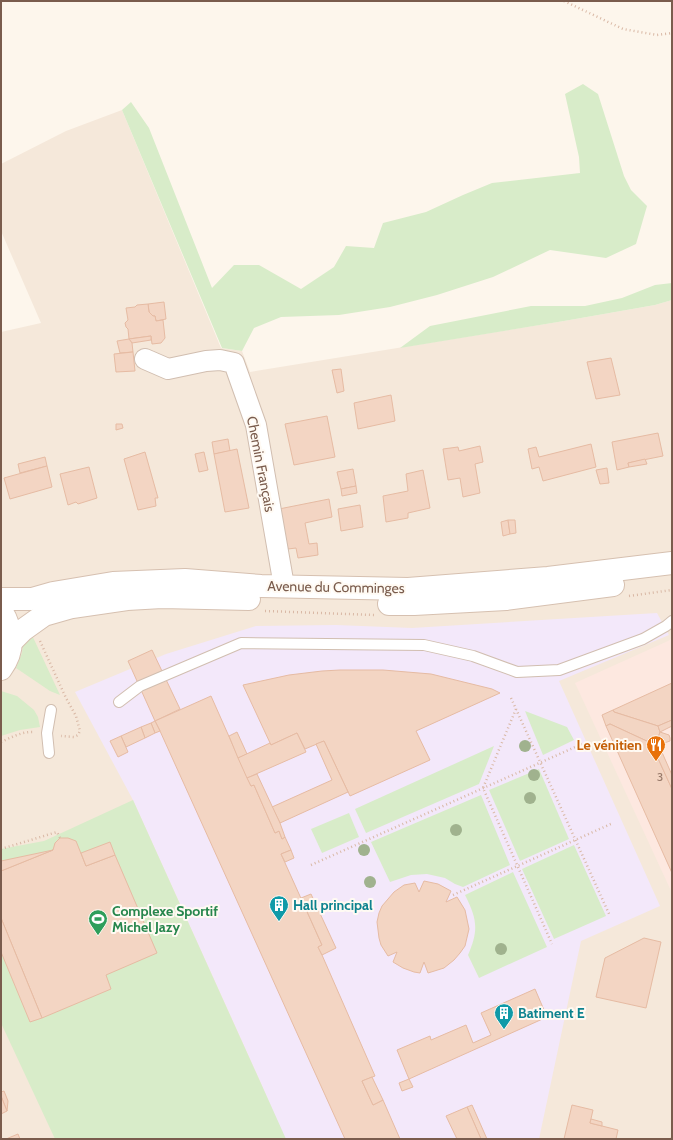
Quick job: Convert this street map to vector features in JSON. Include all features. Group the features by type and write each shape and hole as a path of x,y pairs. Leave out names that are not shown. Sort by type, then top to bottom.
{"main road":[{"name":"Avenue du Comminges","path":"1,599 32,599 53,593 112,583 185,580 262,586 408,589 548,578 672,563"},
{"name":"Avenue du Comminges","path":"11,642 23,630 44,615 72,607 127,599 162,597 414,604 506,599 672,578"},
{"path":"1,610 9,627 11,642 9,656 1,669"}],"street":[{"name":"Chemin Français","path":"145,359 168,369 206,361 220,360 234,363 256,425 284,586"}],"lane":[{"path":"119,702 140,686 241,643 424,645 473,656 517,672 559,670 644,639 672,621"},
{"path":"49,753 47,734 51,710"}],"path":[{"path":"564,1 622,29 657,35 672,33"},
{"path":"626,596 672,590"},
{"name":"Avenue du Comminges","path":"260,611 374,615"},
{"path":"40,641 41,637"},
{"path":"511,698 610,916"},
{"path":"516,709 483,788 552,944"},
{"path":"311,865 582,744"},
{"path":"453,895 613,823"},
{"path":"1,849 57,832 60,838"}],"shaded area":[{"path":"122,110 221,348 242,351 250,372 564,321 655,305 672,300 672,1139 1,1139 1,332 41,323 1,231 1,164 66,131"},
{"path":"657,613 669,635 559,681 660,906 581,941 539,1139 285,1139 133,800 75,692 166,654 256,626 336,625 412,628"},
{"path":"672,638 672,893 575,683"}],"green space":[{"path":"583,84 598,94 624,176 631,190 647,206 636,244 606,258 550,250 493,277 437,295 390,307 339,315 281,317 254,328 242,351 222,348 122,110 131,102 149,128 212,288 234,265 259,265 301,289 334,267 346,246 374,248 383,223 426,212 492,183 580,173 579,157 565,94"},
{"path":"672,283 672,300 655,305 400,348 430,326 531,306 585,306 622,298 655,285"},
{"path":"31,633 60,695 50,691 16,668 22,653 23,645"},
{"path":"1,691 17,696 34,710 38,717 40,727 20,730 1,736"},
{"path":"525,711 567,727 574,740 543,755"},
{"path":"494,746 479,784 366,833 355,809"},
{"path":"539,769 569,839 520,861 489,790"},
{"path":"481,795 510,865 463,887 445,878 427,874 411,875 390,882 371,842"},
{"name":"Complexe Sportif Michel Jazy","path":"133,800 286,1139 55,1139 1,1023 1,849 44,841"},
{"path":"349,813 359,837 322,853 311,829"},
{"path":"574,845 606,916 554,939 522,869"},
{"path":"513,872 547,947 479,978 468,955 474,938 475,925 472,911 465,895"}],"building":[{"path":"164,302 166,319 156,321 155,316 149,312 148,304"},
{"path":"148,304 149,312 155,316 156,321 163,320 165,338 161,343 152,344 151,336 129,339 128,329 125,323 128,320 126,308"},
{"path":"151,336 151,340 132,343 129,339"},
{"path":"129,339 132,343 133,352 120,353 117,341"},
{"path":"133,352 135,371 116,372 114,354"},
{"path":"611,358 620,395 596,399 587,362"},
{"path":"341,369 344,391 337,393 332,370"},
{"path":"391,395 395,421 358,429 354,403"},
{"path":"327,416 335,457 294,465 285,424"},
{"path":"116,424 122,424 123,428 116,430"},
{"path":"658,433 663,456 628,463 629,467 617,470 612,442"},
{"path":"228,439 230,451 214,454 212,442"},
{"path":"591,444 596,467 543,481 539,467 532,469 528,449 536,447 539,457"},
{"path":"480,446 483,462 475,464 480,493 463,497 460,478 448,480 443,449 458,447 459,451"},
{"path":"237,449 249,508 225,512 214,454"},
{"path":"145,452 158,498 155,498 156,506 138,510 124,459"},
{"path":"204,452 208,470 199,472 195,454"},
{"path":"45,457 47,466 20,473 18,464"},
{"path":"645,459 647,464 629,467 628,463"},
{"path":"47,466 52,487 10,499 4,478"},
{"path":"89,467 97,498 78,504 76,502 68,505 60,474"},
{"path":"607,468 609,483 600,484 596,470"},
{"path":"353,469 356,486 341,489 337,472"},
{"path":"423,470 430,508 408,513 408,518 386,522 383,496 408,491 406,474"},
{"path":"356,486 357,493 342,496 341,489"},
{"path":"329,499 332,517 305,523 309,544 317,543 318,555 298,558 296,548 288,549 279,509"},
{"path":"360,505 363,527 341,531 338,509"},
{"path":"508,520 510,534 503,536 501,522"},
{"path":"508,520 515,520 516,533 510,534"},
{"path":"152,650 180,709 155,721 128,661"},
{"path":"340,670 383,670 431,674 492,689 500,693 416,731 430,760 350,796 324,741 305,749 297,733 271,745 243,685 289,675"},
{"path":"672,683 672,720 658,726 614,712 613,710"},
{"name":"Hall principal","path":"211,696 251,786 254,785 275,833 279,831 282,839 285,837 291,850 281,854 322,945 318,947 375,1076 362,1081 373,1105 383,1100 400,1139 345,1139 155,721"},
{"path":"613,710 614,712 658,726 660,732 657,741 651,743 610,724 606,726 602,715"},
{"path":"672,720 672,726 660,732 658,726"},
{"path":"155,721 160,731 155,733 151,723"},
{"path":"151,723 155,733 145,738 141,727"},
{"path":"610,724 651,743 672,789 672,873 606,726"},
{"path":"141,727 145,738 126,747 121,736"},
{"path":"237,732 247,754 238,758 229,736"},
{"path":"660,732 669,735 670,741 664,743 657,741"},
{"path":"297,733 306,752 247,778 238,758 270,743 271,745"},
{"path":"121,736 128,752 118,757 110,741"},
{"path":"324,741 348,792 280,823 272,807 332,780 316,744"},
{"path":"657,741 672,775 672,789 651,743"},
{"path":"257,774 280,823 285,837 282,839 279,831 275,833 254,785 251,786 247,778"},
{"path":"60,838 68,838 76,841 86,866 115,855 157,953 106,975 111,989 42,1018 1,918 1,871 53,850 55,843"},
{"path":"110,842 115,855 86,866 81,853"},
{"path":"53,850 1,871 1,861"},
{"path":"291,850 294,858 285,862 281,854"},
{"path":"424,881 438,884 451,891 446,902 457,897 465,910 469,929 465,946 454,960 444,968 428,973 424,962 420,973 403,968 393,962 397,952 388,956 381,945 377,922 382,906 394,892 404,885 415,883 419,892"},
{"path":"311,894 336,948 322,955 318,947 322,945 301,898"},
{"path":"1,918 42,1018 30,1022 1,952"},
{"path":"644,938 661,942 646,1008 596,997 605,958"},
{"name":"Batiment E","path":"535,989 547,1017 409,1079 397,1050 430,1036 431,1040 466,1025 473,1043 491,1035 481,1013"},
{"path":"372,1077 383,1100 373,1105 362,1081"},
{"path":"409,1079 413,1087 402,1091 399,1083"},
{"path":"4,1091 8,1101 7,1111 1,1096 1,1092"},
{"path":"1,1096 7,1111 1,1114"},
{"path":"472,1105 487,1139 481,1139 467,1107"},
{"path":"572,1105 593,1110 590,1123 618,1130 616,1139 564,1139"},
{"path":"467,1107 481,1139 457,1139 446,1116"},
{"path":"591,1119 602,1122 602,1126 590,1123"},
{"path":"18,1134 20,1139 6,1139"}],"place":[{"name":"Le vénitien","path":"656,762"},
{"name":"Hall principal","path":"279,922"},
{"name":"Complexe Sportif Michel Jazy","path":"98,936"},
{"name":"Batiment E","path":"504,1030"}]}
